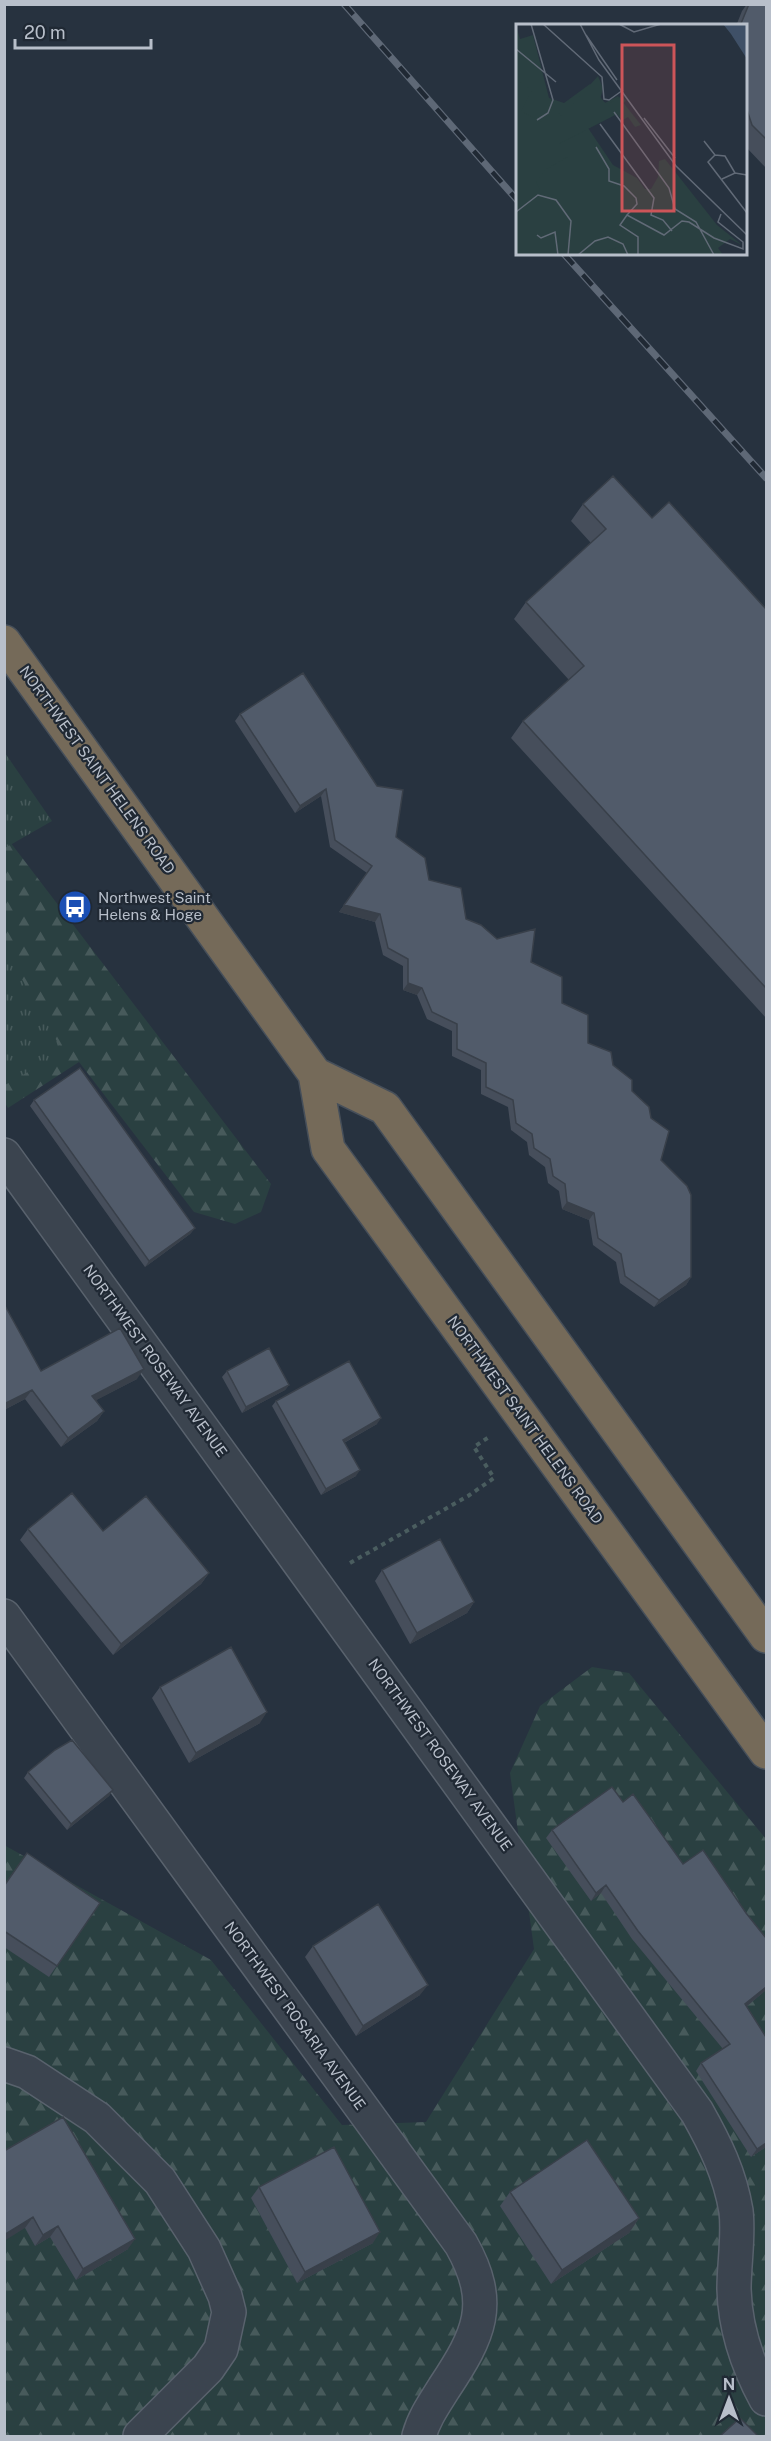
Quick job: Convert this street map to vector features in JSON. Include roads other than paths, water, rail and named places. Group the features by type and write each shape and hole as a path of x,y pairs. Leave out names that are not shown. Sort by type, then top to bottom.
{"highway":[{"name":"NORTHWEST SAINT HELENS ROAD","path":"8,655 315,1074 328,1149 766,1752"},
{"name":"NORTHWEST SAINT HELENS ROAD","path":"315,1074 385,1108 766,1636"}],"street":[{"name":"NORTHWEST ROSEWAY AVENUE","path":"4,1155 690,2103 717,2146 731,2184 736,2214 734,2292 741,2341 753,2374 766,2399"},
{"name":"NORTHWEST ROSARIA AVENUE","path":"4,1616 461,2244 472,2263 479,2289 480,2316 469,2350 423,2420 419,2436"},
{"path":"4,2064 27,2072 97,2118 160,2181 204,2249 225,2296 229,2312 221,2349 208,2368 140,2436"}],"railway":[{"path":"344,4 516,199"},
{"path":"565,255 766,478"}],"place":[{"name":"Northwest Saint Helens & Hoge","path":"75,907"}]}
